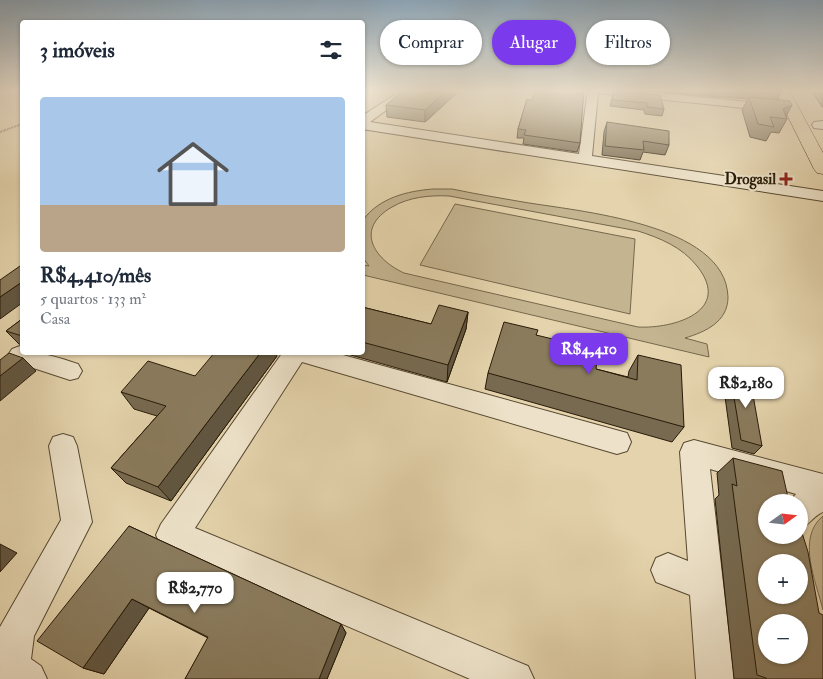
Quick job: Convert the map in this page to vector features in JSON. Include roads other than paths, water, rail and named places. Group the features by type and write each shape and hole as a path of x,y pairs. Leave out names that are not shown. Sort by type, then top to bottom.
{"main road":[{"path":"799,122 823,169"}],"street":[{"path":"585,160 589,122"},
{"path":"365,124 823,196"},
{"path":"20,355 70,371"},
{"path":"295,355 172,535 515,679"},
{"path":"308,355 617,442"},
{"path":"28,679 11,669 16,632 77,522 63,446"},
{"path":"715,679 694,452 823,488"},
{"path":"808,504 823,497"},
{"path":"668,570 706,584"}],"place":[{"name":"Drogasil","path":"786,179"}]}
